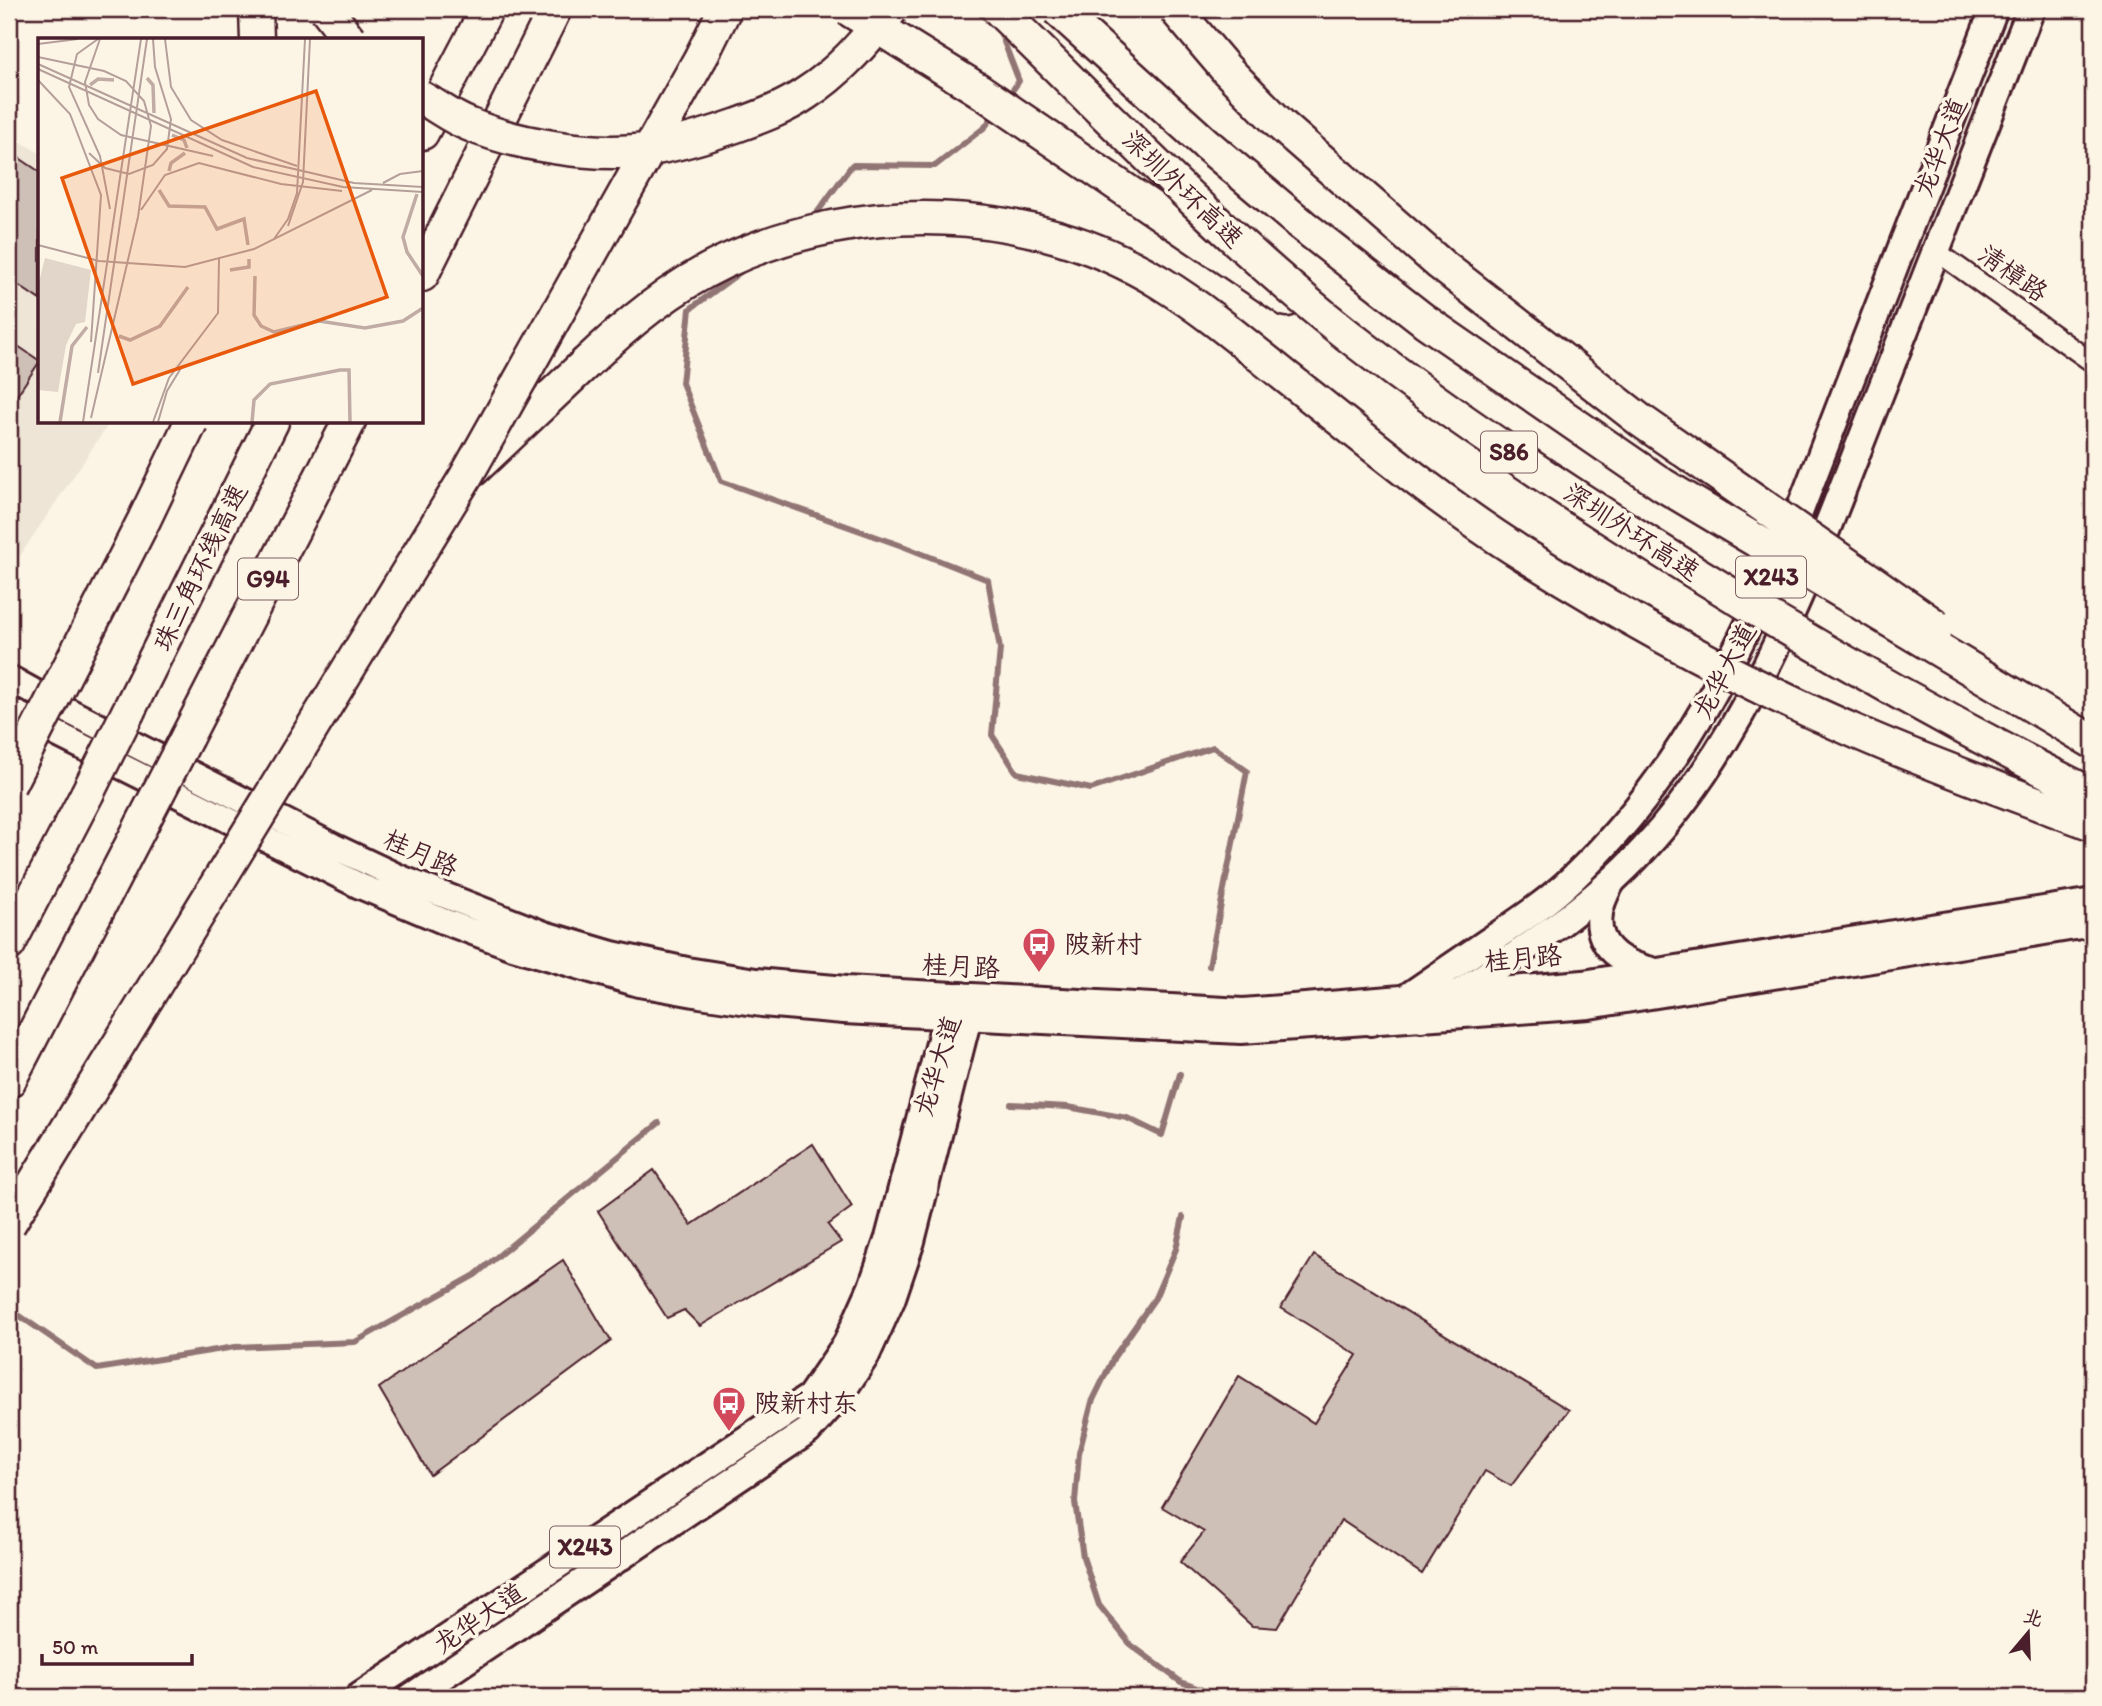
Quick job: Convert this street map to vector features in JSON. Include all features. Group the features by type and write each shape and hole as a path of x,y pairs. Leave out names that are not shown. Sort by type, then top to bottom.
{"highway":[{"path":"256,9 257,38"},
{"path":"326,9 348,38"},
{"path":"337,38 339,9"},
{"path":"424,129 487,9"},
{"path":"424,271 555,9"},
{"path":"9,1224 465,478 701,57 725,9"},
{"path":"848,9 979,90 1441,405"},
{"path":"424,98 466,124 509,138 556,148 606,151 648,149 706,136 761,117 805,94 853,55 892,9"},
{"name":"深圳外环高速","path":"998,9 1237,243 1327,318 1441,405 1625,528 1735,597 1948,719 2093,795"},
{"name":"深圳外环高速","path":"1057,9 1107,57 1260,189 1425,321 1662,485 2093,742"},
{"path":"1175,9 1226,69 1281,125 1440,264 1640,420 2093,736"},
{"path":"465,478 627,325 672,291 722,263 774,242 829,227 885,219 942,218 999,223 1054,236 1108,255 1159,281 1206,313 1444,502 1570,583 1687,650 1858,733 1945,769 2093,824"},
{"path":"9,785 190,424"},
{"path":"203,564 254,424"},
{"name":"珠三角环线高速","path":"9,944 203,564 271,424"},
{"name":"G94","path":"9,1081 348,424"}],"main road":[{"name":"龙华大道","path":"1414,1008 1573,879 1636,810 1673,762 1707,708 1769,584 1793,527 1994,9"},
{"name":"龙华大道","path":"1371,1022 1458,993 1576,912 1613,881 1646,847 1687,797 1748,699 1826,530 2031,9"},
{"name":"桂月路","path":"9,678 66,710 333,846 416,884 544,934 612,954 756,981 855,990 959,1009 1241,1031 1371,1022"},
{"name":"桂月路","path":"9,710 360,886 513,947 639,984 700,995 831,1010 1243,1011 1588,1006 2093,924"},
{"path":"1613,881 1599,909 1597,925 1605,943 1620,957 1638,967 1656,971"},
{"name":"桂月路","path":"1458,993 1583,983 2093,901"},
{"name":"龙华大道","path":"359,1697 810,1397 847,1343 872,1287 959,1009"},
{"name":"龙华大道","path":"411,1697 807,1431 839,1396 866,1355 891,1300 911,1241 959,1009"}],"street":[{"name":"清樟路","path":"1936,251 2093,363"}],"shaded area":[{"path":"9,135 38,152 38,424 109,424 9,572"}],"building":[{"path":"9,151 38,171 38,299 9,279"},
{"path":"9,340 38,360 38,364 9,407"},
{"path":"813,1144 852,1207 828,1225 841,1242 700,1326 684,1310 667,1318 598,1211 654,1170 691,1225"},
{"path":"1314,1255 1569,1410 1511,1486 1485,1471 1422,1574 1341,1520 1277,1628 1252,1626 1180,1562 1204,1532 1162,1507 1239,1376 1314,1423 1357,1355 1281,1308"},
{"path":"563,1260 611,1341 430,1475 379,1388"}],"waterway":[{"path":"975,9 990,22"},
{"path":"999,29 1019,81 1007,98"},
{"path":"811,221 852,165 935,166 985,127 996,112"},
{"path":"743,270 690,309 682,383 721,481 988,580 1000,649 992,735 1017,773 1091,789 1213,747 1247,771 1209,966"},
{"path":"1011,1104 1068,1107 1127,1118 1162,1135 1180,1074"},
{"path":"20,1316 97,1369 235,1347 355,1342 475,1275 659,1123"},
{"path":"1183,1217 1176,1249 1155,1298 1114,1357 1092,1402 1079,1453 1075,1502 1083,1557 1099,1605 1131,1645 1181,1682 1221,1697"}],"place":[{"name":"陂新村","path":"1039,974"},
{"name":"陂新村东","path":"729,1433"}]}
